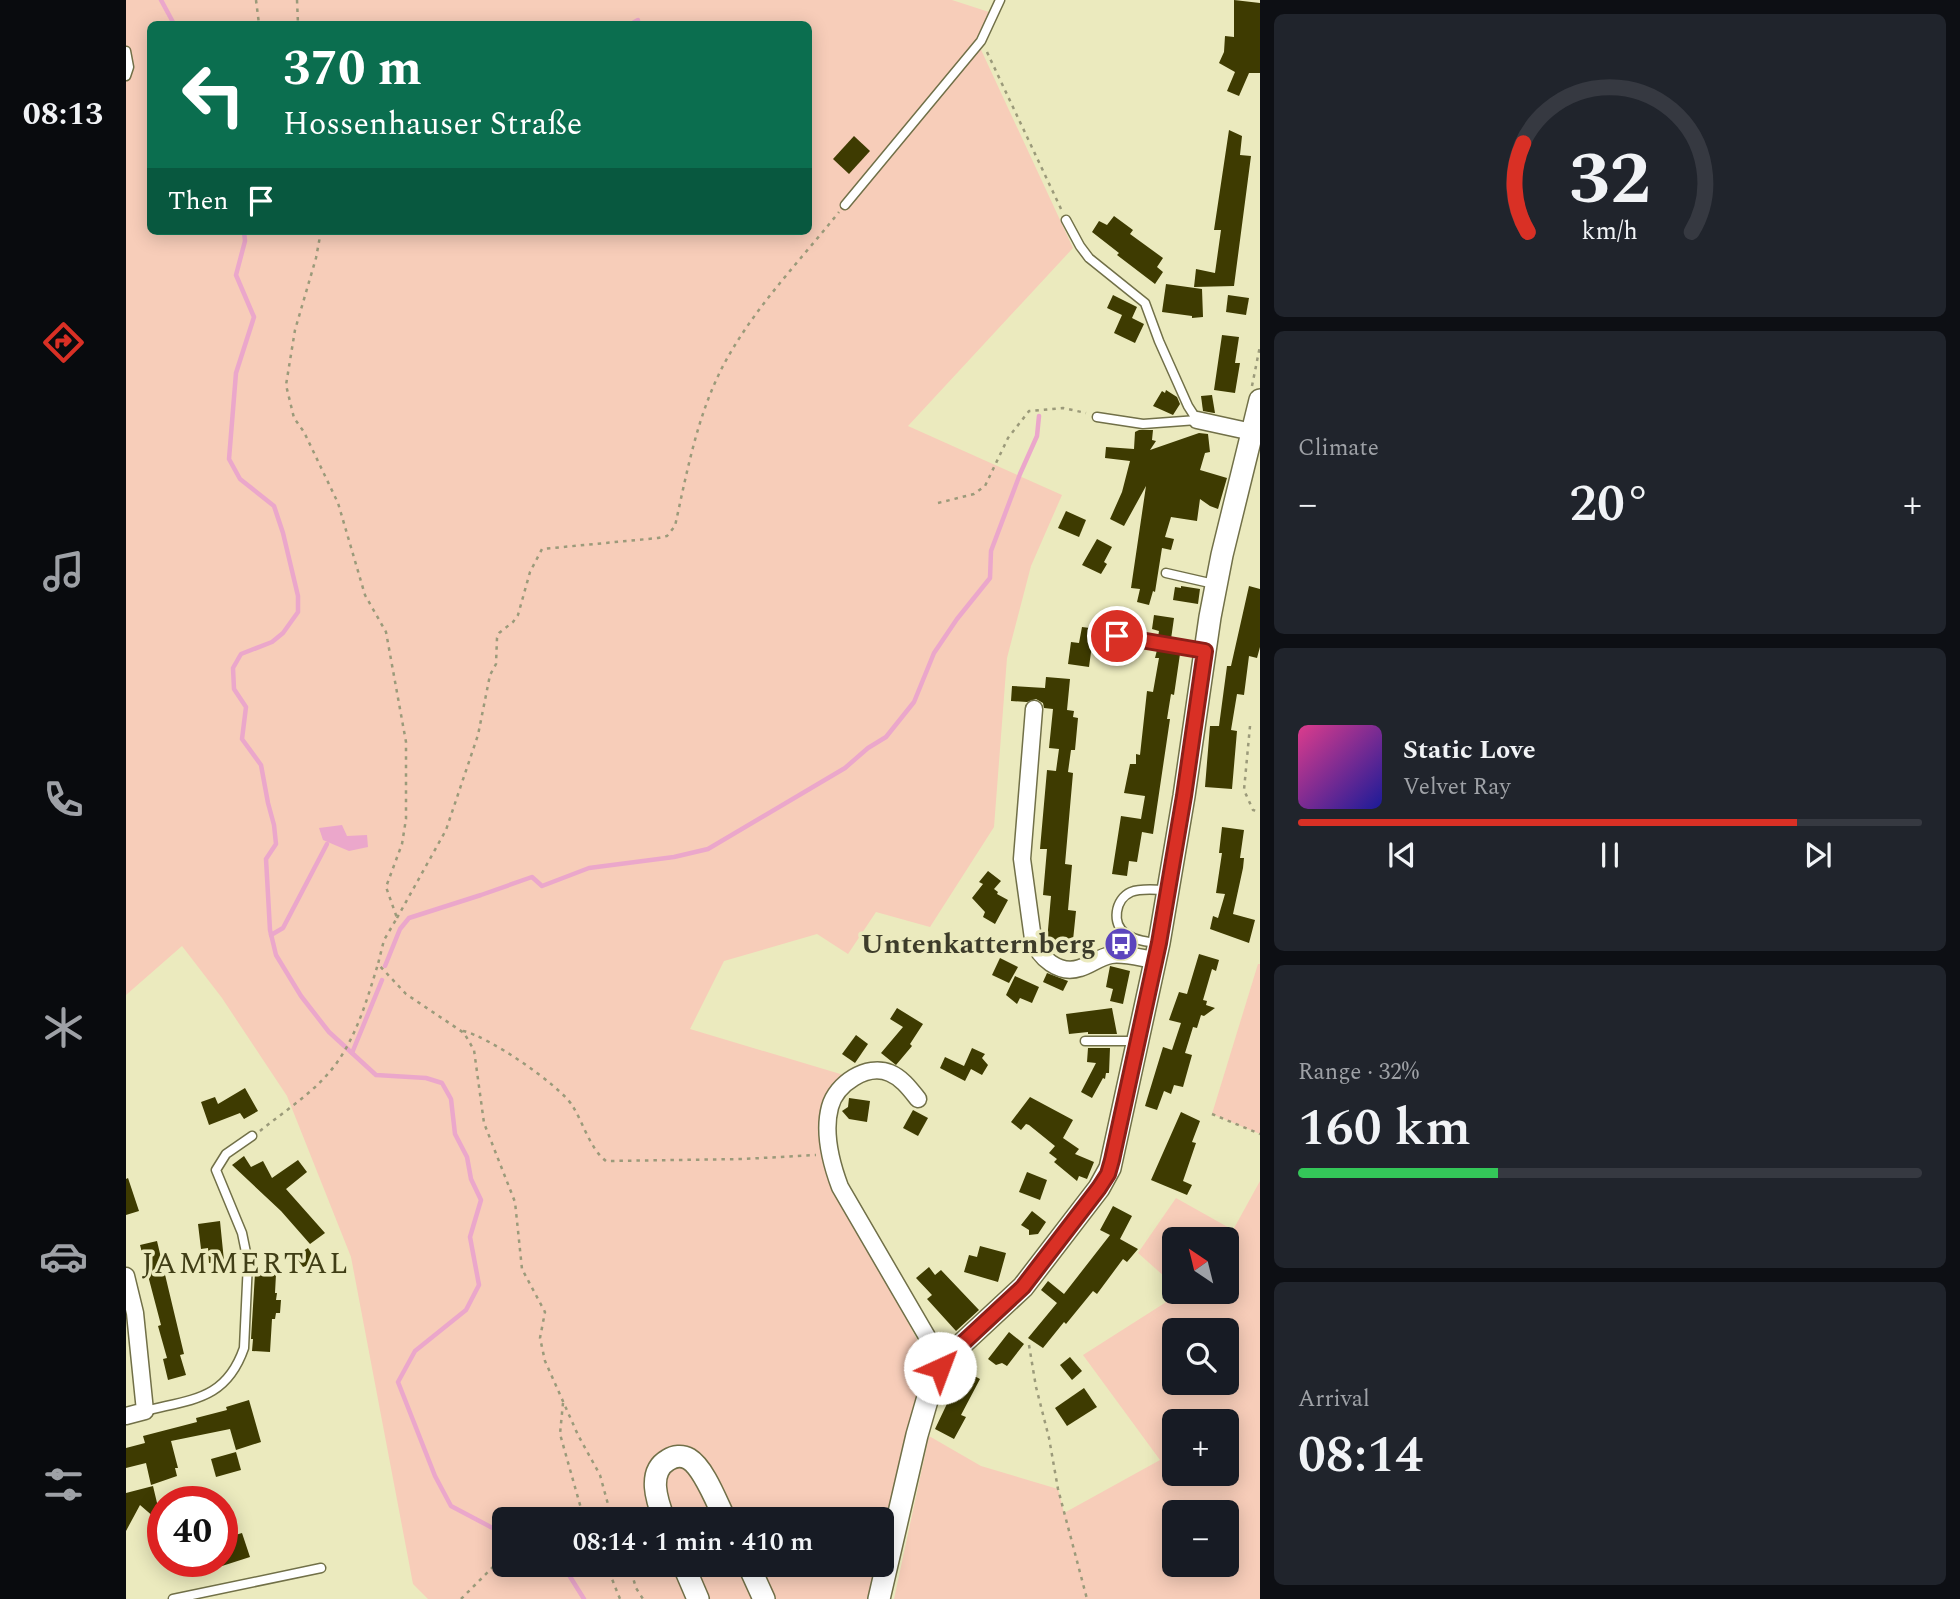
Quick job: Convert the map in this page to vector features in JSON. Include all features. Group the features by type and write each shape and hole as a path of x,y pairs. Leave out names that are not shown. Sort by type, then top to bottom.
{"street":[{"path":"879,1599 920,1423 930,1390 943,1364 1023,1287 1105,1179 1112,1160 1168,891 1216,584 1254,438 1260,400"},
{"path":"1197,420 1254,438"},
{"path":"1034,709 1022,859 1037,951 1043,958 1066,969 1082,968 1113,955 1157,951"},
{"path":"918,1099 907,1085 890,1073 876,1071 853,1078 843,1085 830,1106 830,1154 840,1187 943,1364"},
{"path":"126,1416 145,1411 135,1313 127,1282"},
{"path":"661,1507 656,1491 656,1475 665,1462 678,1456 687,1458 698,1468 719,1507"},
{"path":"689,1577 698,1599"},
{"path":"754,1577 764,1599"}],"lane":[{"path":"845,205 981,41 1000,0"},
{"path":"126,51 129,66 126,76"},
{"path":"1066,220 1089,258 1145,303 1188,406 1197,420 1143,424 1097,417"},
{"path":"1166,573 1216,584"},
{"path":"1117,636 1205,651"},
{"path":"1157,951 1126,935 1117,921 1117,910 1124,897 1130,893 1139,890 1168,891"},
{"path":"1085,1041 1136,1041"},
{"path":"145,1411 214,1391 226,1381 241,1357 244,1348 248,1262 242,1233 216,1170 226,1154 253,1136"},
{"path":"173,1599 321,1568"}],"path":[{"path":"256,0 259,21"},
{"path":"298,0 298,21"},
{"path":"981,41 1066,220"},
{"path":"253,1136 317,1085 349,1043 384,940 446,830 478,735 490,675 496,664 497,638 518,615 530,572 542,549 658,538 672,532 699,427 723,367 758,311 845,205"},
{"path":"320,235 295,330 286,385 294,418 304,432 338,503 365,595 386,632 406,743 406,819 402,844 386,887 397,918"},
{"path":"938,503 974,494 985,486 1008,438 1029,411 1063,408 1097,417"},
{"path":"1251,726 1244,790 1253,810 1260,812"},
{"path":"378,964 406,994 460,1030 474,1033 523,1063 564,1096 603,1160 743,1159 830,1154"},
{"path":"460,1030 474,1051 484,1123 515,1202 522,1269 545,1312 540,1338 542,1350 563,1403 600,1475 609,1507"},
{"path":"1212,1114 1260,1135"},
{"path":"1029,1345 1058,1489 1087,1599"},
{"path":"563,1403 560,1434 580,1507"},
{"path":"461,1599 492,1568"},
{"path":"611,1577 620,1599"},
{"path":"633,1577 643,1599"}],"shaded area":[{"path":"126,0 952,0 989,12 977,41 1073,248 908,426 1062,495 1031,566 1007,658 994,827 930,927 876,912 848,954 817,934 724,961 690,1029 847,1076 837,1086 825,1161 929,1363 891,1507 492,1507 492,1577 874,1577 868,1599 428,1599 413,1584 351,1257 287,1096 222,998 182,946 126,995"},
{"path":"342,825 347,836 367,835 368,847 349,851 323,840 319,828"},
{"path":"1260,964 1260,1134 1212,1114"},
{"path":"1260,1181 1260,1599 894,1599 929,1436 981,1466 1058,1489 1064,1513 1160,1460 1083,1355 1163,1304 1239,1304 1239,1227 1235,1227"},
{"path":"1176,1198 1228,1227 1162,1227 1162,1274 1138,1253"}],"building":[{"path":"1234,0 1260,3 1260,73 1249,73 1239,96 1227,91 1235,72 1219,63 1224,52 1225,36 1234,37"},
{"path":"1229,130 1242,136 1240,155 1251,156 1234,286 1194,287 1196,269 1215,273 1221,230 1214,230"},
{"path":"854,136 870,151 849,174 833,159"},
{"path":"1114,216 1133,230 1130,234 1163,258 1157,267 1163,272 1155,284 1092,232 1099,221 1107,225"},
{"path":"1166,284 1202,289 1203,317 1192,318 1162,312"},
{"path":"1113,295 1137,307 1132,318 1144,324 1135,343 1114,333 1122,315 1107,308"},
{"path":"1228,295 1249,298 1246,315 1226,312"},
{"path":"1222,335 1239,337 1235,363 1240,363 1235,393 1214,390"},
{"path":"1166,390 1177,397 1180,404 1173,415 1153,406 1162,391 1165,393"},
{"path":"1212,395 1215,413 1203,411 1201,396"},
{"path":"1153,430 1152,440 1156,441 1150,450 1199,433 1208,434 1210,452 1205,453 1200,470 1227,478 1218,509 1200,499 1197,521 1171,517 1165,537 1174,539 1171,550 1162,548 1155,592 1153,591 1149,605 1137,602 1140,589 1131,588 1146,486 1124,526 1110,519 1122,492 1130,461 1105,458 1106,447 1134,449 1135,432"},
{"path":"1066,511 1086,520 1079,537 1058,528"},
{"path":"1097,539 1112,547 1101,574 1082,565"},
{"path":"1249,586 1260,589 1260,647 1257,658 1249,656 1244,695 1237,694 1231,730 1237,731 1232,789 1205,787 1210,726 1219,726 1227,666 1231,666"},
{"path":"1175,587 1200,589 1198,604 1173,600"},
{"path":"1154,615 1174,618 1171,639 1158,637 1159,631 1152,629"},
{"path":"1082,627 1105,630 1103,647 1092,645 1089,667 1068,664 1071,642 1079,643"},
{"path":"1157,650 1180,654 1174,695 1171,694 1167,719 1170,719 1153,834 1142,832 1137,862 1129,861 1127,876 1112,874 1121,816 1141,819 1145,796 1124,793 1130,764 1136,764 1136,754 1140,755 1147,691 1153,692 1159,658 1155,658"},
{"path":"1046,677 1070,679 1067,710 1074,711 1073,717 1078,718 1075,750 1071,750 1068,772 1073,773 1065,864 1072,865 1068,910 1076,911 1072,950 1061,949 1061,943 1047,941 1051,896 1043,895 1047,849 1040,849 1047,770 1056,771 1059,749 1049,748 1053,709 1044,708 1043,703 1036,699 1027,702 1011,701 1012,686 1045,688"},
{"path":"1222,827 1244,830 1240,858 1244,858 1243,868 1233,914 1255,920 1249,943 1210,929 1213,916 1218,918 1225,894 1216,893 1222,853 1219,853"},
{"path":"988,871 1001,881 994,889 997,894 1008,900 995,924 983,917 985,912 972,898 983,884 979,882"},
{"path":"1199,954 1219,960 1216,971 1212,969 1203,1000 1207,1001 1206,1005 1215,1008 1204,1016 1201,1015 1197,1028 1193,1027 1185,1053 1192,1055 1183,1087 1174,1085 1171,1094 1164,1091 1157,1110 1145,1106 1163,1047 1172,1050 1181,1023 1169,1020 1179,992 1187,994"},
{"path":"1000,958 1018,967 1009,983 992,975"},
{"path":"1110,966 1130,971 1123,1004 1110,1001 1113,989 1106,987"},
{"path":"1047,973 1068,981 1063,991 1043,982"},
{"path":"1015,976 1039,987 1032,1003 1020,998 1017,1004 1006,995"},
{"path":"897,1008 923,1024 910,1044 912,1046 896,1065 881,1053 903,1027 890,1019"},
{"path":"1112,1008 1117,1034 1069,1034 1066,1014"},
{"path":"856,1035 868,1044 855,1063 842,1054"},
{"path":"972,1048 985,1054 982,1058 988,1065 982,1075 971,1069 965,1081 940,1068 945,1057 964,1066"},
{"path":"1088,1048 1110,1048 1109,1073 1106,1073 1092,1098 1081,1092 1096,1063 1087,1062"},
{"path":"245,1088 258,1111 244,1119 240,1113 209,1125 201,1102 215,1097 218,1104"},
{"path":"1030,1097 1073,1120 1063,1138 1079,1149 1075,1154 1094,1162 1087,1179 1079,1176 1077,1181 1054,1162 1057,1159 1049,1153 1055,1146 1029,1125 1026,1124 1021,1130 1011,1122"},
{"path":"849,1098 870,1101 867,1122 849,1119 842,1111 848,1107"},
{"path":"913,1110 928,1118 918,1136 903,1128"},
{"path":"1181,1112 1200,1121 1192,1142 1196,1143 1183,1181 1192,1185 1187,1195 1151,1180"},
{"path":"244,1156 251,1167 263,1161 272,1178 298,1160 307,1172 286,1189 325,1233 310,1244 281,1211 232,1165"},
{"path":"1027,1172 1047,1180 1040,1200 1019,1192"},
{"path":"128,1178 139,1211 126,1215 126,1179"},
{"path":"1113,1206 1132,1216 1120,1239 1138,1249 1127,1262 1123,1259 1097,1294 1093,1291 1043,1348 1028,1338 1057,1303 1041,1290 1048,1281 1064,1294 1110,1235 1100,1230"},
{"path":"1032,1211 1046,1222 1038,1234 1029,1235 1029,1230 1021,1225"},
{"path":"220,1221 224,1261 209,1263 208,1248 201,1249 198,1224"},
{"path":"157,1241 184,1354 180,1355 186,1375 168,1380 163,1359 167,1358 158,1326 161,1325 140,1245"},
{"path":"980,1246 1006,1253 998,1282 964,1272 969,1255 977,1257"},
{"path":"308,1248 317,1262 303,1267 295,1256"},
{"path":"929,1267 935,1275 941,1270 979,1310 956,1331 927,1299 932,1295 916,1278"},
{"path":"255,1273 276,1274 276,1300 281,1300 280,1313 276,1313 275,1319 272,1319 270,1352 252,1351"},
{"path":"1009,1332 1024,1344 1007,1366 1002,1363 996,1365 988,1359"},
{"path":"1070,1357 1082,1371 1072,1380 1060,1365"},
{"path":"963,1370 980,1379 961,1415 966,1417 954,1439 935,1429"},
{"path":"1084,1388 1097,1407 1067,1426 1055,1408"},
{"path":"249,1400 261,1442 236,1450 230,1429 171,1441 178,1468 175,1468 177,1476 151,1485 146,1463 126,1468 126,1448 145,1443 143,1436 197,1422 196,1418 227,1410 226,1407"},
{"path":"236,1452 241,1470 216,1477 211,1459"},
{"path":"147,1488 147,1511 140,1505 126,1531 126,1493"},
{"path":"242,1533 250,1557 238,1561 238,1534"}],"waterway":[{"path":"161,0 172,21"},
{"path":"244,235 236,275 254,317 236,373 229,459 240,479 274,506 298,596 298,612 283,633 272,642 241,654 233,668 234,689 246,707 242,739 261,765 274,825 276,844 266,859 270,930 276,955 301,996 329,1032 376,1075 426,1078 442,1083 451,1099 455,1134 467,1157 471,1179 481,1200 470,1237 479,1285 466,1310 415,1351 398,1382 435,1476 451,1506 492,1528"},
{"path":"385,966 400,929 409,918 532,877 542,886 589,868 674,857 708,849 845,768 886,737 914,702 934,653 990,578 991,551 1037,436 1039,416"},
{"path":"271,935 283,928 327,844"},
{"path":"352,1053 382,980"},
{"path":"570,1577 584,1599"}],"place":[{"name":"Untenkatternberg","path":"1121,944"}],"district":[{"name":"JAMMERTAL","path":"246,1264"}],"route":[{"path":"940,1368 951,1354 1023,1287 1099,1188 1108,1174 1112,1160 1159,943 1205,651 1117,636"}]}
